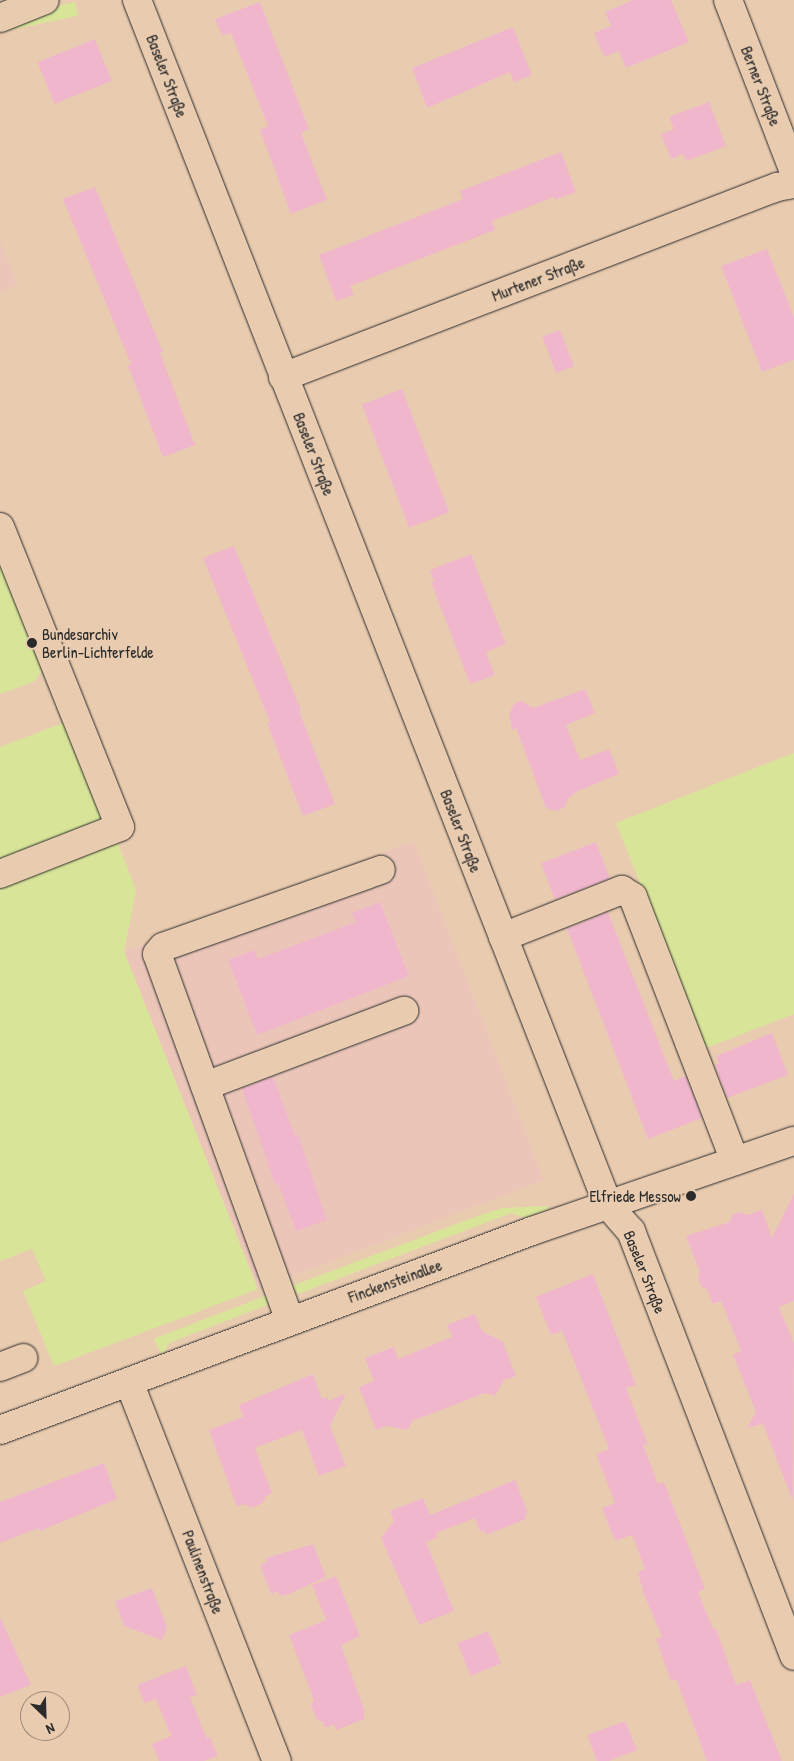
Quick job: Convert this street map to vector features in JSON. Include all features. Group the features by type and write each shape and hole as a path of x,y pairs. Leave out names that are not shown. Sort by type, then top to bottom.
{"street":[{"path":"0,18 45,0"},
{"name":"Baseler Straße","path":"137,0 608,1205 631,1231 794,1656"},
{"name":"Berner Straße","path":"728,0 794,172"},
{"name":"Murtener Straße","path":"283,377 777,187 794,184"},
{"path":"0,527 120,827 0,874"},
{"path":"290,1320 157,954 163,947 381,870"},
{"path":"503,937 622,890 633,897 736,1161"},
{"path":"205,1086 404,1011"},
{"name":"Finckensteinallee","path":"0,1430 290,1320 608,1205 794,1141"},
{"name":"Paulinenstraße","path":"129,1382 277,1761"}],"shaded area":[{"path":"0,240 18,285 0,292"},
{"path":"414,841 544,1180 255,1291 125,952"}],"green space":[{"path":"75,2 78,16 0,32 0,18"},
{"path":"0,551 43,662 41,673 33,682 0,694"},
{"path":"66,722 105,821 0,863 0,747"},
{"path":"794,753 794,1014 706,1048 616,823"},
{"path":"115,836 136,890 124,951 258,1289 54,1366 23,1291 46,1281 32,1249 0,1261 0,880"},
{"path":"547,1206 548,1209 526,1218 511,1213 298,1294 292,1286 483,1214 503,1208"},
{"path":"273,1293 275,1302 169,1343 163,1355 153,1339"}],"building":[{"path":"634,0 671,0 689,42 626,68 619,51 604,57 594,33 611,26 605,12"},
{"path":"260,2 309,129 301,133 327,200 291,214 260,130 268,126 231,33 222,36 215,19"},
{"path":"513,27 532,75 514,82 510,72 427,108 412,68"},
{"path":"95,39 112,81 54,104 38,62"},
{"path":"709,102 726,146 686,161 683,154 671,159 661,134 674,129 669,117"},
{"path":"561,152 576,192 555,200 554,197 492,221 495,230 350,286 354,295 336,301 319,255 463,199 460,191"},
{"path":"95,187 163,352 160,353 195,445 163,457 128,366 131,364 63,199"},
{"path":"767,249 794,317 794,360 762,372 721,266"},
{"path":"560,330 574,366 556,373 542,337"},
{"path":"402,389 449,512 409,528 362,404"},
{"path":"234,546 301,710 299,711 335,804 303,816 267,723 270,722 203,558"},
{"path":"471,554 506,644 486,652 495,675 470,684 431,582 434,581 430,570"},
{"path":"585,689 595,713 566,725 580,760 609,749 619,774 578,791 568,798 565,807 556,811 546,808 516,728 512,730 509,714 514,704 522,701 533,708"},
{"path":"596,842 610,878 555,900 541,863"},
{"path":"380,902 409,976 257,1035 228,960 255,950 258,959 356,922 352,913"},
{"path":"608,912 674,1081 686,1076 702,1118 648,1139 567,929"},
{"path":"772,1033 788,1075 727,1098 715,1065 719,1063 716,1056"},
{"path":"273,1077 295,1136 298,1135 327,1220 296,1231 278,1183 275,1184 242,1089"},
{"path":"794,1194 794,1301 779,1307 794,1343 793,1501 763,1424 747,1428 756,1412 733,1355 741,1351 721,1301 713,1304 706,1288 701,1287 698,1277 700,1272 686,1236 730,1222 732,1215 740,1212 747,1215 762,1210 772,1238"},
{"path":"593,1274 636,1385 626,1388 648,1444 643,1445 658,1484 664,1482 705,1589 698,1592 713,1629 716,1628 736,1685 750,1680 782,1761 707,1761 676,1679 671,1681 656,1639 662,1637 643,1592 638,1572 645,1569 632,1535 615,1541 602,1508 615,1503 596,1454 609,1449 562,1331 551,1335 536,1297"},
{"path":"475,1314 482,1331 503,1342 516,1376 504,1380 495,1396 485,1393 412,1421 408,1430 387,1426 376,1430 359,1387 374,1381 365,1358 394,1347 398,1359 452,1337 447,1325"},
{"path":"313,1374 322,1399 327,1397 329,1401 346,1393 330,1426 346,1466 319,1476 302,1430 255,1448 272,1493 266,1496 263,1503 251,1508 243,1504 237,1507 209,1430 243,1417 239,1405"},
{"path":"104,1463 117,1499 40,1531 39,1528 0,1543 0,1502"},
{"path":"515,1480 528,1513 525,1514 526,1519 486,1535 484,1530 480,1532 475,1518 436,1533 437,1538 426,1542 454,1611 419,1625 381,1538 394,1521 390,1511 423,1498 430,1515"},
{"path":"313,1544 326,1577 289,1594 280,1596 278,1591 271,1594 260,1565 267,1562 266,1558"},
{"path":"336,1576 360,1636 341,1645 365,1712 363,1713 365,1719 336,1730 334,1724 325,1728 323,1722 317,1720 311,1705 314,1700 289,1635 326,1620 312,1585"},
{"path":"152,1588 167,1627 162,1640 124,1626 115,1601"},
{"path":"0,1617 31,1685 0,1697"},
{"path":"488,1631 501,1663 471,1676 457,1643"},
{"path":"186,1666 197,1695 190,1697 207,1739 210,1737 218,1756 204,1761 159,1761 152,1744 171,1736 156,1699 144,1703 137,1685"},
{"path":"625,1721 637,1750 609,1761 597,1761 587,1735"}],"place":[{"name":"Bundesarchiv Berlin-Lichterfelde","path":"32,643"},
{"name":"Elfriede Messow","path":"691,1196"}]}
